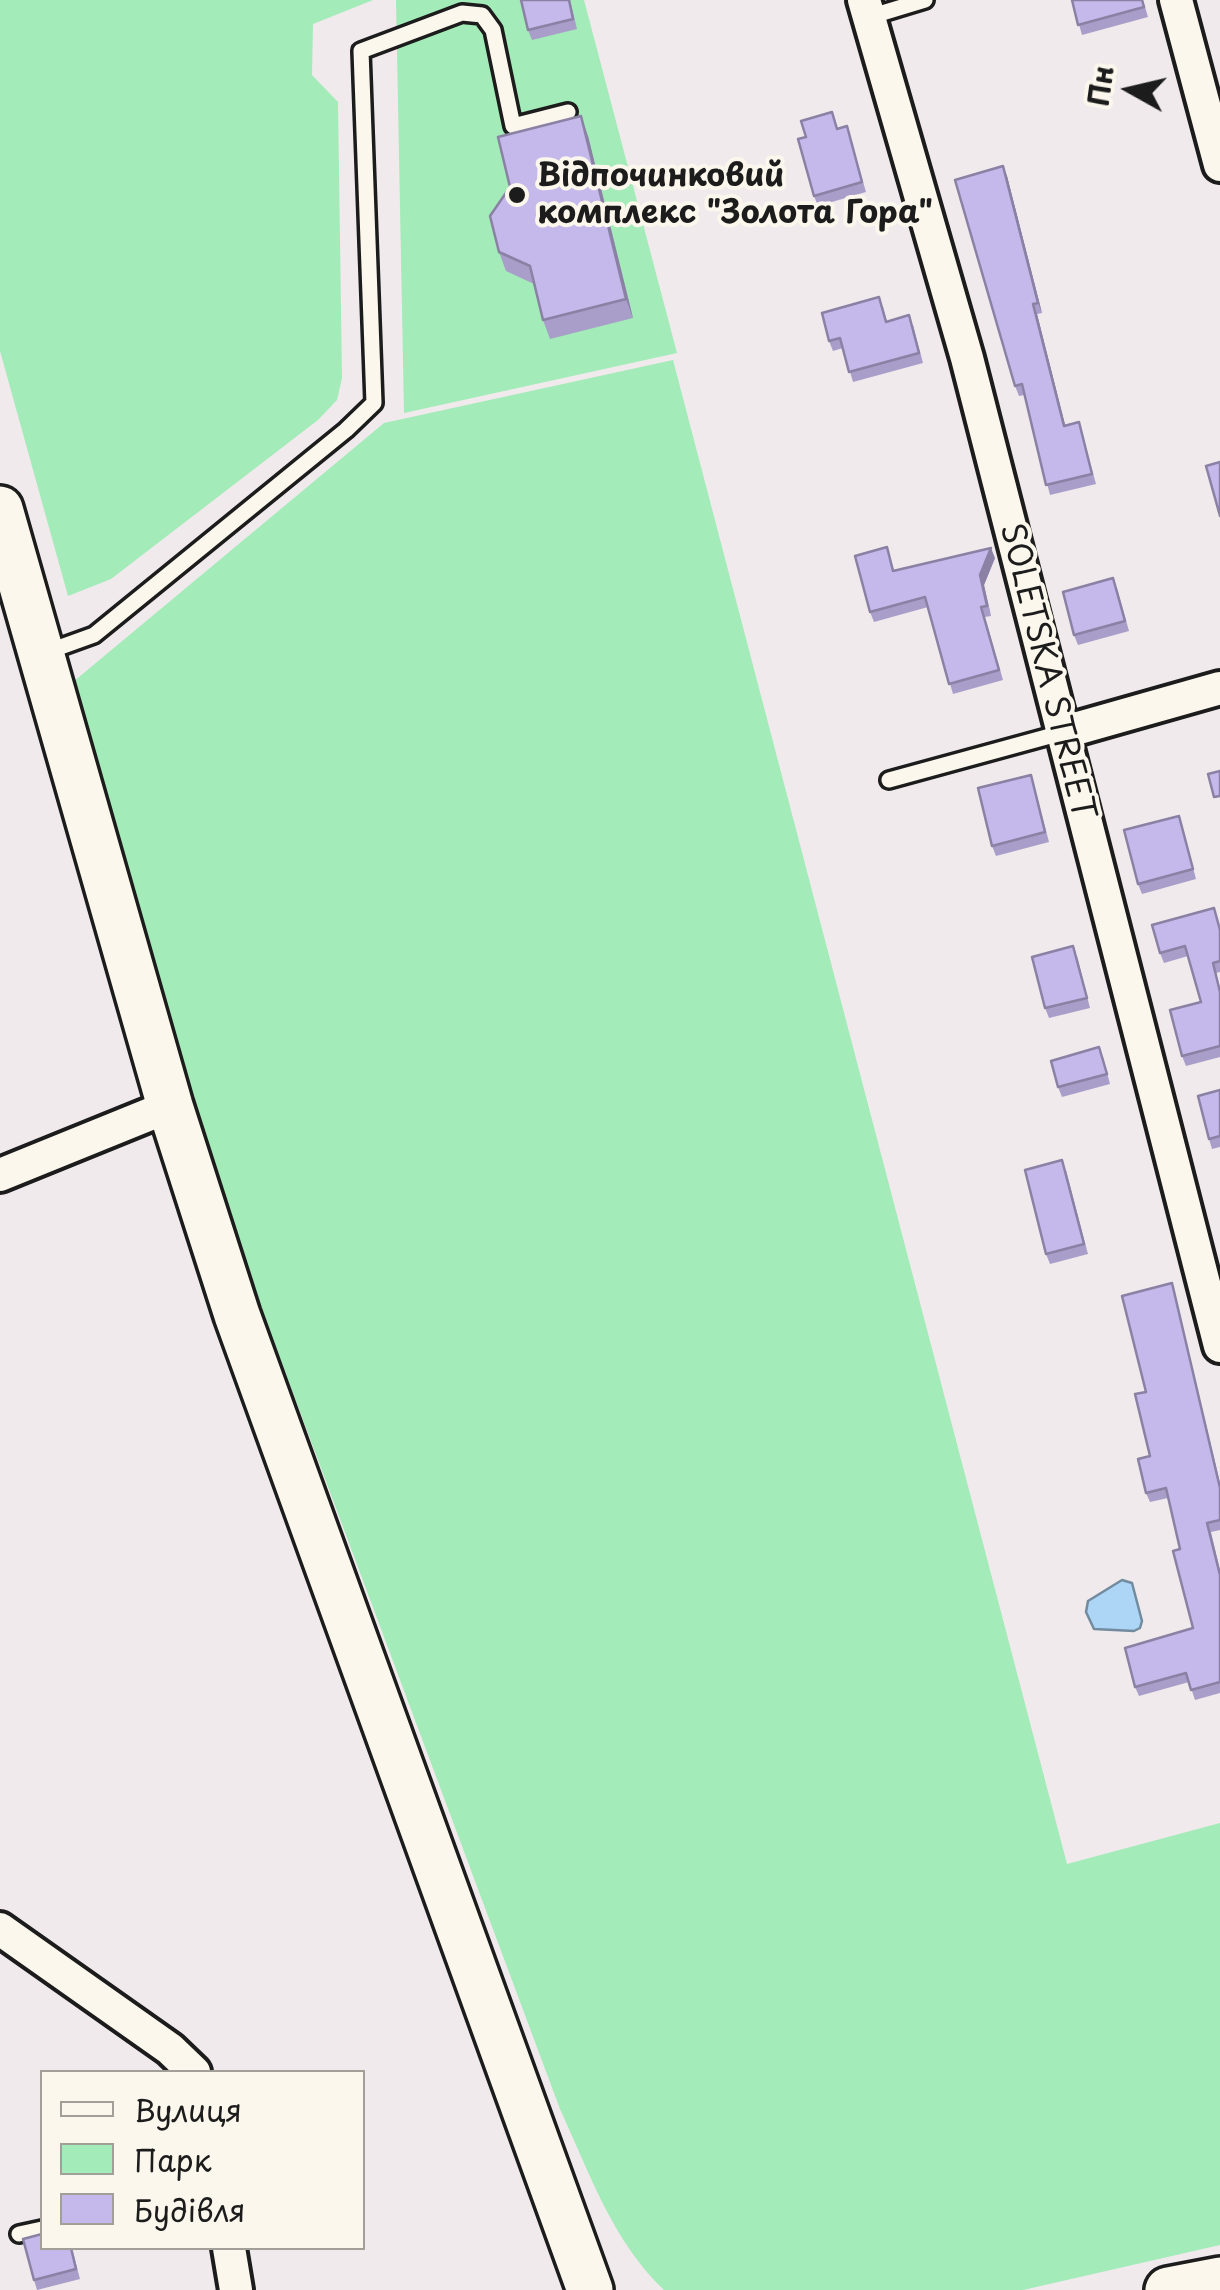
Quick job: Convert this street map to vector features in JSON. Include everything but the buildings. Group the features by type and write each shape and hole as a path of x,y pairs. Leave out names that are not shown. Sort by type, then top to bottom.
{"main road":[{"path":"0,509 170,1106 244,1334 590,2290"},
{"path":"558,2202 564,2290"},
{"path":"558,2202 604,2274 619,2290"},
{"path":"1168,2290 1220,2280"}],"street":[{"path":"1176,0 1220,165"},
{"name":"SOLETSKA STREET","path":"866,8 967,358 1220,1346"},
{"path":"1061,734 1220,688"},
{"path":"0,1175 170,1106"},
{"path":"0,1929 170,2048 192,2070"},
{"path":"229,2250 236,2290"}],"lane":[{"path":"866,8 925,0"},
{"path":"42,654 94,635 346,430 374,402 361,50 462,13 482,15 493,30 513,126 568,112"},
{"path":"889,780 1061,734"},
{"path":"19,2234 40,2229"}],"green space":[{"path":"0,0 373,0 313,24 312,75 338,102 342,378 337,400 318,420 111,579 68,596 0,351"},
{"name":"Відпочинковий комплекс \"Золота Гора\"","path":"396,0 584,0 677,353 404,413"},
{"path":"673,360 1067,1864 1220,1823 1220,2245 1023,2290 664,2290 646,2271 616,2228 560,2109 211,1173 90,776 93,751 73,682 384,423"}],"water":[{"path":"1122,1580 1132,1583 1142,1621 1140,1628 1094,1629 1086,1612 1088,1601"}],"place":[{"name":"Відпочинковий комплекс \"Золота Гора\"","path":"517,195"}]}
